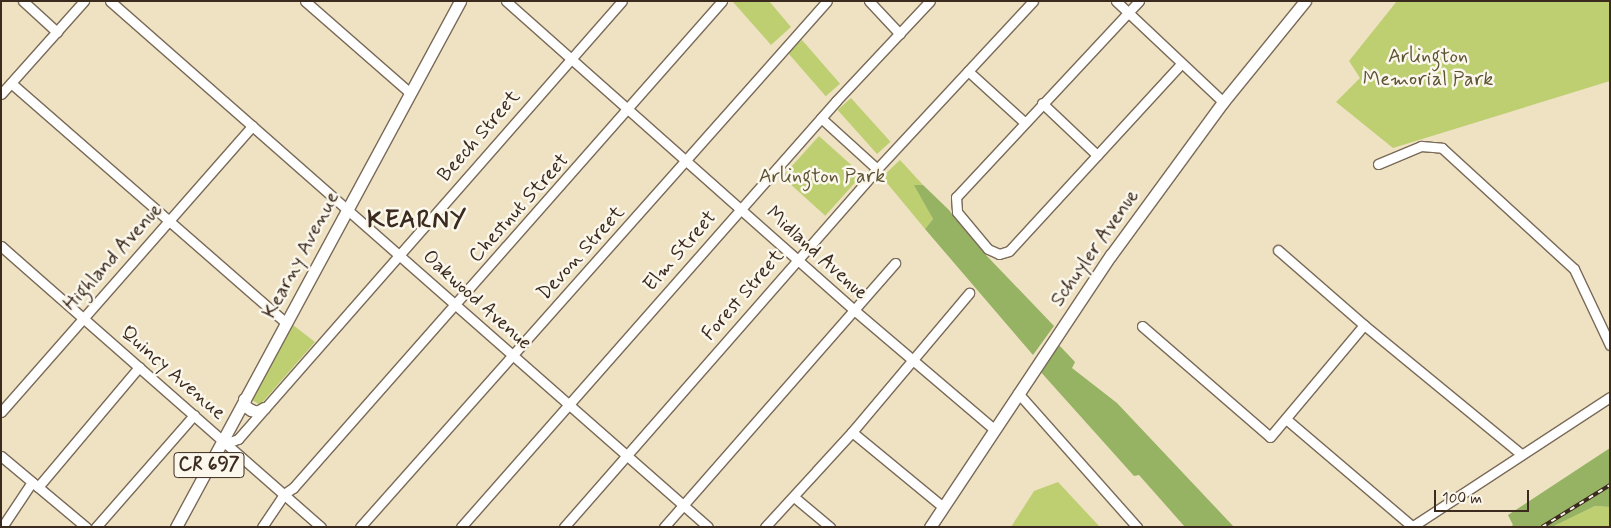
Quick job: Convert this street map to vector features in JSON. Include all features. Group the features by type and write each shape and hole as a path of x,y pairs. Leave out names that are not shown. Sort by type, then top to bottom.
{"main road":[{"name":"Kearny Avenue","path":"176,527 460,1"},
{"name":"Schuyler Avenue","path":"930,527 1111,255 1223,102 1305,1"},
{"path":"244,399 245,406 251,410 257,412 264,408"}],"street":[{"path":"23,1 57,32"},
{"path":"1,94 84,1"},
{"name":"Oakwood Avenue","path":"110,1 708,527"},
{"path":"305,1 410,93"},
{"name":"Beech Street","path":"223,439 228,443 238,439 622,1"},
{"name":"Devon Street","path":"360,527 827,1"},
{"path":"869,1 900,34"},
{"name":"Elm Street","path":"460,527 821,118 930,1"},
{"name":"Forest Street","path":"564,527 876,170 1033,1"},
{"path":"1116,1 1223,102"},
{"path":"1138,1 1024,122 954,201 957,212 988,249 999,254 1009,251 1182,64"},
{"name":"Chestnut Street","path":"262,527 284,494 294,488 722,2"},
{"name":"Midland Avenue","path":"513,3 570,59 628,111 854,310 994,429"},
{"path":"968,71 1024,122"},
{"path":"11,83 286,323"},
{"path":"1042,103 1097,155"},
{"path":"821,118 876,170"},
{"name":"Highland Avenue","path":"1,412 252,126"},
{"path":"1378,164 1421,146 1442,148 1574,269 1610,345"},
{"name":"Quincy Avenue","path":"2,250 139,366 321,527"},
{"path":"1278,250 1364,326 1521,454"},
{"path":"664,527 895,263"},
{"path":"765,527 852,432 969,293"},
{"path":"1142,326 1270,437 1364,326"},
{"path":"2,527 35,484 139,366"},
{"path":"1018,393 1137,527"},
{"path":"1286,419 1413,527 1610,397"},
{"path":"96,527 194,415"},
{"path":"852,432 943,507"},
{"path":"1,456 86,527"},
{"path":"794,497 830,527"}],"green space":[{"path":"769,1 791,27 771,45 733,2"},
{"name":"Arlington Memorial Park","path":"1397,1 1610,1 1610,81 1393,148 1336,102 1360,78 1349,61"},
{"path":"802,40 840,84 826,96 788,52"},
{"path":"851,98 890,142 877,154 838,110"},
{"name":"Arlington Park","path":"819,136 862,175 825,216 782,177"},
{"path":"900,160 923,185 915,185 933,219 925,229 882,177"},
{"path":"914,185 923,185 949,210 985,254 1054,326 1033,355 925,229 933,219"},
{"path":"293,325 315,342 260,405 252,400"},
{"path":"1059,345 1075,362 1072,368 1117,403 1234,527 1185,527 1139,475 1134,476 1039,370"},
{"path":"1610,448 1610,507 1595,506 1552,527 1510,527 1513,525 1508,515"},
{"path":"1058,482 1100,527 1011,527 1034,491"},
{"path":"1595,506 1610,507 1610,527 1552,527"}],"railway":[{"path":"1542,527 1610,485"}],"district":[{"name":"KEARNY","path":"417,221"}]}
